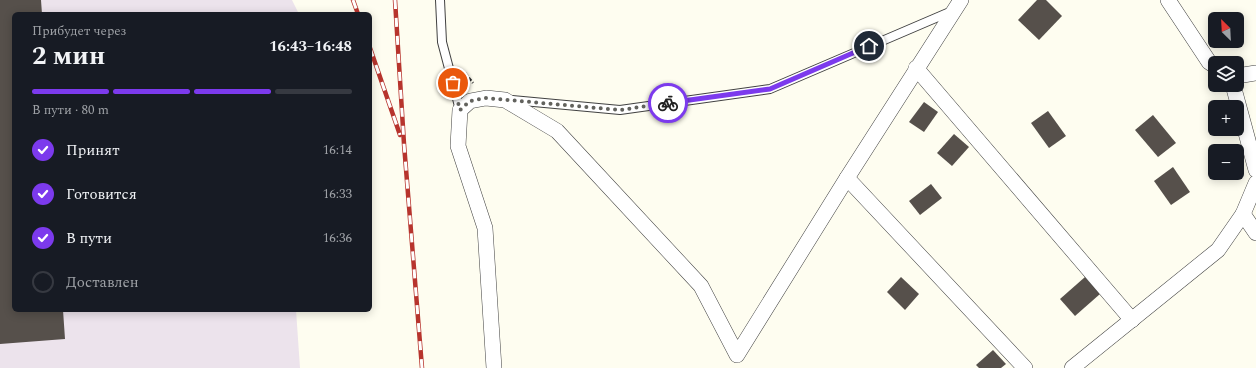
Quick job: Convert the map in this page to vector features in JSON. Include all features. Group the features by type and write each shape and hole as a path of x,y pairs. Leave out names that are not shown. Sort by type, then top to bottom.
{"street":[{"path":"1168,0 1208,60"},
{"path":"494,368 485,228 458,146 460,110 470,101 486,98 506,100 557,130 701,286 738,355 916,68 958,5"},
{"path":"916,68 1132,320"},
{"path":"1244,75 1256,73"},
{"path":"1234,92 1256,170"},
{"path":"847,178 1025,368"},
{"path":"1072,368 1218,250 1243,214 1256,183"},
{"path":"1243,214 1256,233"}],"lane":[{"path":"440,0 442,42 460,110"},
{"path":"486,98 620,110 770,89 958,5"}],"shaded area":[{"path":"0,0 292,0 298,12 12,12 12,312 296,312 300,368 0,368"}],"building":[{"path":"0,0 41,0 42,12 12,12 12,312 63,312 65,339 0,344"},
{"path":"1037,0 1046,0 1062,16 1039,40 1018,20"},
{"path":"924,102 938,112 924,132 909,122"},
{"path":"1048,111 1066,136 1049,148 1031,123"},
{"path":"1153,115 1176,143 1158,157 1135,130"},
{"path":"954,134 969,147 952,166 937,153"},
{"path":"1173,167 1190,192 1171,205 1154,181"},
{"path":"931,184 942,198 920,215 909,201"},
{"path":"901,277 919,294 905,310 887,292"},
{"path":"1085,277 1100,294 1075,316 1060,299"},
{"path":"993,350 1006,364 1001,368 979,368 976,365"}],"railway":[{"path":"353,0 357,12"},
{"path":"395,0 404,144 422,368"},
{"path":"372,54 400,135"}],"way so far":[{"path":"453,83 460,110 470,101 486,98 620,110 668,103"}],"route":[{"path":"668,103 770,89 869,46"}]}
